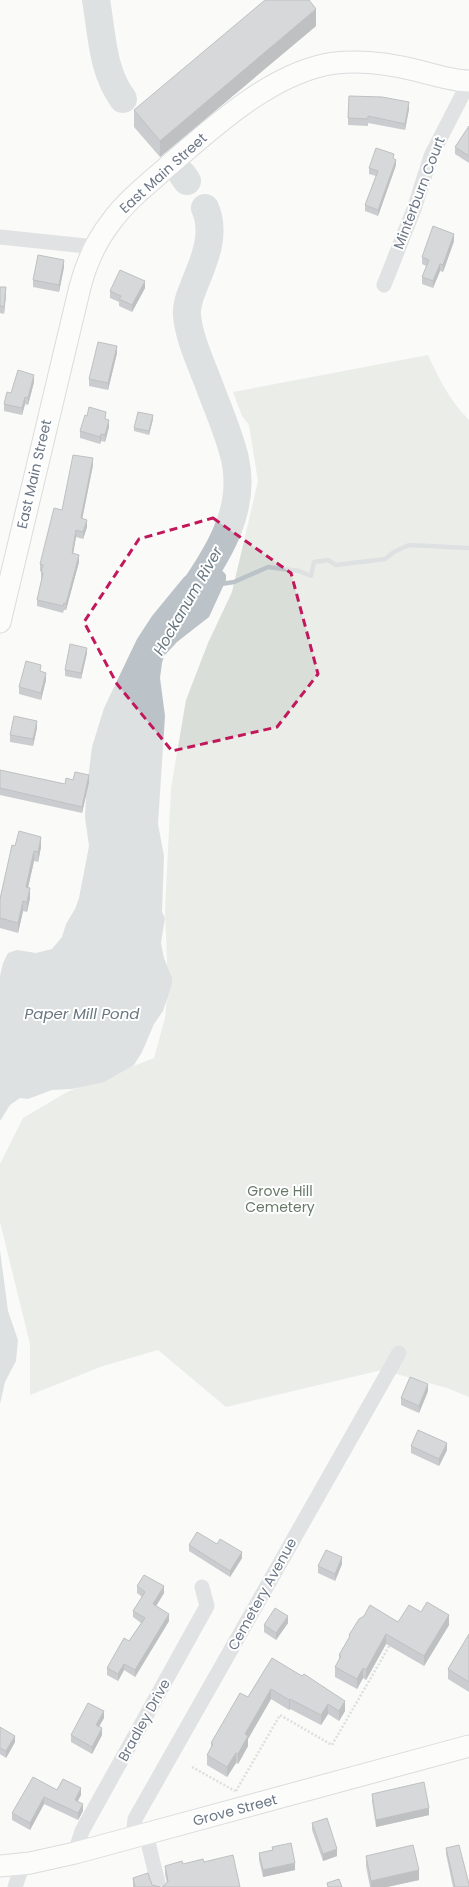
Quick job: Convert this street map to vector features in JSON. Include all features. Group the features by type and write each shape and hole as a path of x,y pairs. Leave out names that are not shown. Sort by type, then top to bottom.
{"main road":[{"name":"East Main Street","path":"0,622 70,322 82,280 95,247 102,234 116,215 186,150 242,107 295,75 326,65 362,62 400,67 453,80 469,82"},
{"name":"Grove Street","path":"0,1866 23,1864 75,1853 469,1746"}],"street":[{"name":"Minterburn Court","path":"384,285 414,209 431,156 469,82"},
{"path":"0,237 95,247"},
{"name":"Cemetery Avenue","path":"159,1887 135,1819 399,1353"},
{"name":"Bradley Drive","path":"75,1853 82,1830 207,1606 202,1587"},
{"path":"15,1887 23,1864"}],"path":[{"path":"192,1767 235,1791 280,1714 332,1745 394,1637"}],"highlighted area":[{"path":"213,518 291,573 318,674 277,727 172,751 117,684 84,622 139,539"}],"green space":[{"name":"Grove Hill Cemetery","path":"428,355 436,373 456,405 469,420 469,1397 447,1388 382,1370 226,1407 158,1350 103,1366 30,1395 30,1344 0,1222 0,1164 23,1118 67,1092 154,1058 165,1018 168,985 165,912 171,788 186,700 208,643 232,592 258,481 249,425 242,416 233,392"}],"water":[{"name":"Paper Mill Pond","path":"198,567 221,570 226,575 226,580 209,617 177,642 164,656 160,678 165,716 158,824 164,856 162,912 165,918 161,943 164,958 172,978 172,984 163,1011 154,1024 142,1052 134,1065 104,1082 72,1089 52,1090 28,1099 20,1098 10,1105 0,1121 0,976 3,963 8,953 17,950 36,953 52,949 62,937 66,924 75,909 79,898 89,846 85,818 86,795 92,747 104,708 137,639 152,616 184,577"},
{"path":"0,1250 8,1311 18,1340 16,1361 5,1382 0,1404"}],"building":[{"path":"265,0 309,0 316,9 160,141 134,110"},
{"path":"349,96 382,97 409,102 405,124 368,116 368,119 348,118"},
{"path":"469,126 469,156 455,147"},
{"path":"376,148 394,154 393,158 396,160 378,210 365,205 378,171 369,168"},
{"path":"433,226 454,234 443,265 440,264 433,281 422,277 429,260 422,257"},
{"path":"38,255 64,260 59,285 33,280"},
{"path":"120,270 145,281 132,305 119,299 121,296 110,291"},
{"path":"0,287 6,287 4,307 0,306"},
{"path":"98,342 117,346 108,383 89,379"},
{"path":"18,370 34,375 28,398 25,397 22,408 4,404 7,392 11,393"},
{"path":"89,407 106,412 105,419 109,420 105,435 101,434 100,437 80,431 85,415 87,416"},
{"path":"138,412 153,415 149,431 134,428"},
{"path":"73,455 93,458 81,518 87,520 83,532 76,530 72,553 79,555 66,604 64,603 63,606 37,600 43,573 41,572 43,565 40,564 54,508 62,510"},
{"path":"70,644 87,648 81,673 65,670"},
{"path":"26,661 41,665 40,671 46,673 41,693 19,687"},
{"path":"14,716 37,721 33,739 10,735"},
{"path":"0,770 65,784 66,778 73,780 75,772 89,775 82,807 0,788"},
{"path":"19,831 41,837 38,852 34,851 26,887 30,888 27,902 23,901 18,923 0,918 0,899 12,845 15,846"},
{"path":"410,1377 428,1384 419,1406 401,1398"},
{"path":"418,1430 447,1443 439,1459 411,1446"},
{"path":"197,1532 217,1544 220,1539 242,1552 230,1571 189,1545"},
{"path":"326,1550 342,1557 335,1574 318,1566"},
{"path":"144,1575 164,1586 153,1604 169,1614 135,1670 124,1664 118,1674 107,1668 124,1638 129,1641 145,1618 133,1611 145,1592 137,1586"},
{"path":"427,1602 449,1615 424,1656 386,1634 366,1670 363,1668 357,1679 335,1667 341,1656 339,1655 350,1636 349,1635 359,1619 364,1616 370,1605 398,1622 409,1605 421,1612"},
{"path":"275,1608 288,1616 276,1633 264,1625"},
{"path":"469,1634 469,1682 448,1669"},
{"path":"272,1658 302,1676 304,1674 345,1701 339,1711 328,1704 321,1715 290,1699 289,1700 271,1689 245,1734 248,1736 238,1754 236,1753 227,1767 207,1755 213,1744 211,1743 240,1693 248,1697"},
{"path":"88,1703 104,1711 96,1725 102,1728 92,1747 71,1735"},
{"path":"0,1727 15,1736 6,1751 0,1748"},
{"path":"33,1777 57,1790 63,1779 81,1788 75,1800 83,1804 78,1813 44,1797 30,1823 12,1813"},
{"path":"424,1782 429,1808 376,1820 372,1794"},
{"path":"327,1818 337,1849 323,1854 312,1823"},
{"path":"291,1843 295,1863 263,1870 259,1853 273,1850 272,1847"},
{"path":"413,1845 419,1870 371,1881 366,1856"},
{"path":"459,1845 469,1887 455,1887 446,1848"},
{"path":"233,1855 240,1887 162,1887 168,1881 165,1866 182,1861 183,1864 203,1859 204,1862"},
{"path":"148,1873 152,1885 160,1887 135,1887 133,1878"},
{"path":"339,1879 342,1887 328,1887 327,1883"}],"waterway":[{"name":"Hockanum River","path":"96,0 107,64 116,88 123,99"},
{"name":"Hockanum River","path":"182,174 187,181"},
{"name":"Hockanum River","path":"188,598 209,566 226,533 233,515 237,497 238,478 230,440 195,349 188,324 187,307 189,299 208,246 209,227 205,208"},
{"path":"221,584 234,582 268,567 299,571 311,576 314,562 328,560 336,565 385,559 394,552 409,545 469,548"}]}
